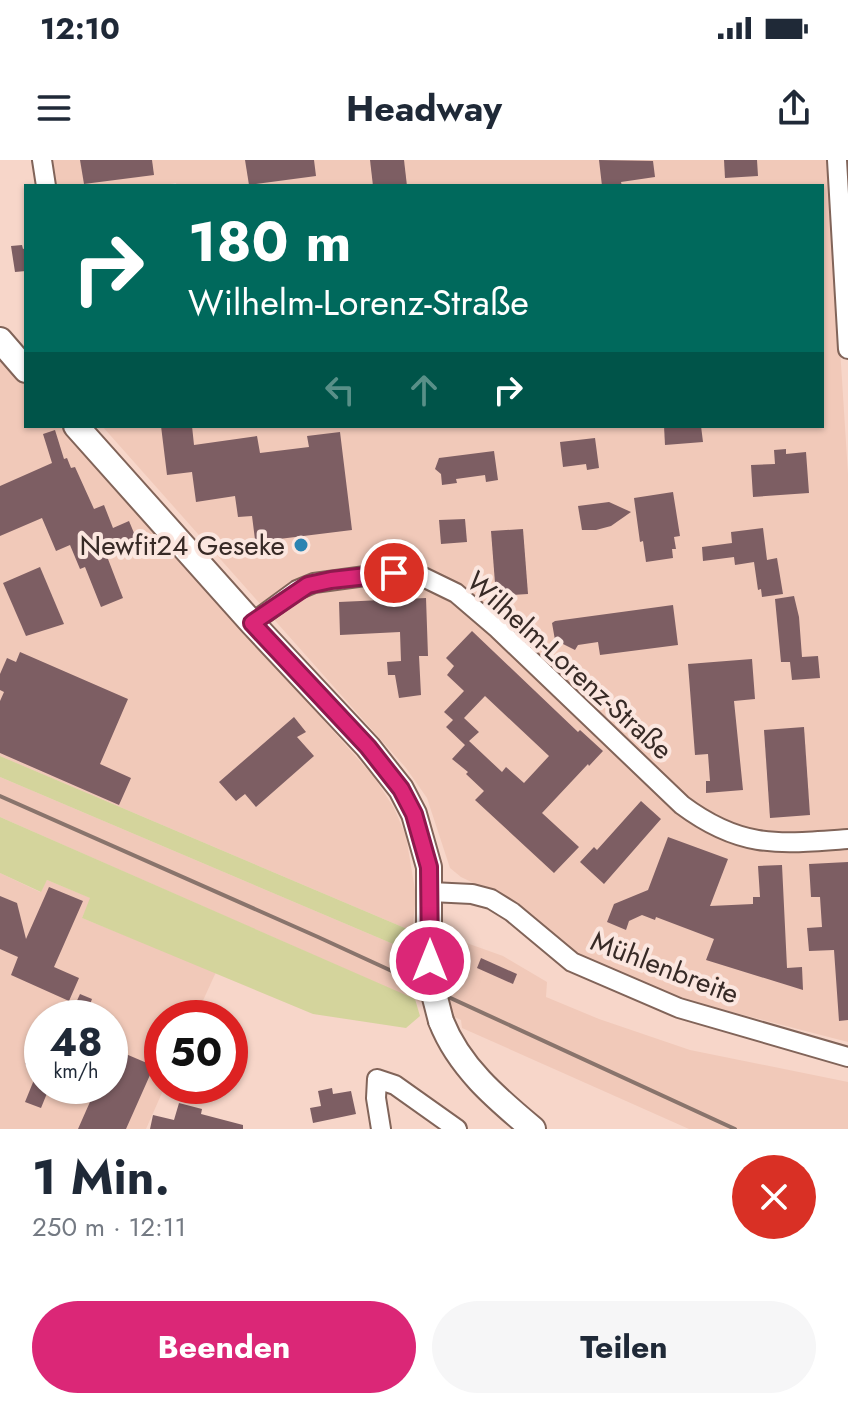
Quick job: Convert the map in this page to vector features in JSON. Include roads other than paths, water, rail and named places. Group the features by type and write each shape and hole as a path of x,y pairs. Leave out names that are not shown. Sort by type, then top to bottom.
{"main road":[{"path":"0,340 24,368"},
{"path":"78,428 368,747 401,789 423,839 429,867 431,982 441,1021 466,1066 533,1129"}],"street":[{"path":"42,160 46,184"},
{"path":"837,160 831,235 848,349"},
{"name":"Wilhelm-Lorenz-Straße","path":"252,623 297,590 314,583 380,574 421,576 456,593 498,629 682,805 710,826 767,842 848,839"},
{"name":"Mühlenbreite","path":"431,892 472,894 491,899 512,912 572,962 679,1008 848,1057"},
{"path":"381,1129 376,1098 377,1079 395,1085 457,1129"}],"railway":[{"path":"0,796 318,937 735,1129"}],"place":[{"name":"Newfit24 Geseke","path":"301,545"}]}
